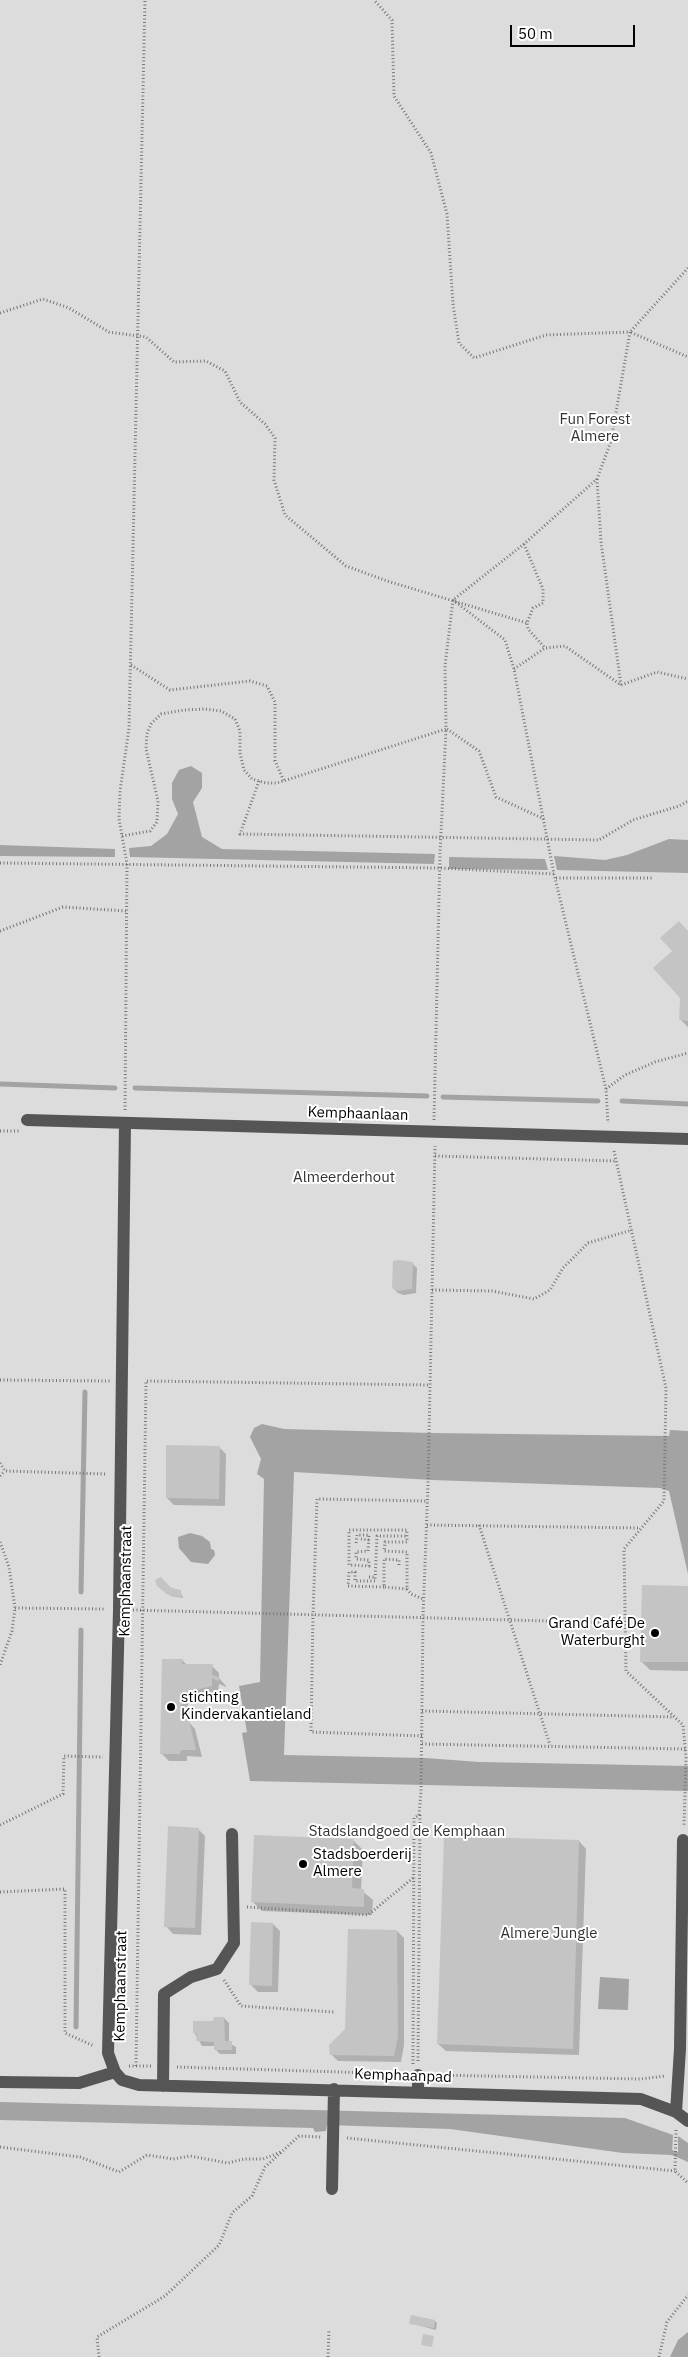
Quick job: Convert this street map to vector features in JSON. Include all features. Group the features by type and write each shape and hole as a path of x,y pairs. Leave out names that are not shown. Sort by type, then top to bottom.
{"street":[{"name":"Kemphaanlaan","path":"27,1120 688,1139"},
{"name":"Kemphaanstraat","path":"115,2072 108,2053 119,1610 120,1381 125,1123"},
{"path":"163,2086 164,1994 191,1977 217,1969 234,1943 232,1834"},
{"path":"676,2112 679,2075 683,1840"},
{"path":"0,2082 79,2083 115,2072"},
{"name":"Kemphaanpad","path":"115,2072 122,2080 129,2084 163,2086 334,2089 641,2099 676,2112 688,2122"},
{"path":"416,2074 418,2093"},
{"path":"332,2189 334,2089"}],"path":[{"path":"125,1123 127,864 119,818 120,791 129,728 145,0"},
{"path":"374,0 392,20 394,96 431,153 447,214 453,304 460,343 474,358 546,335 630,332 688,357"},
{"path":"622,685 601,542 597,478 611,441 630,332 688,268"},
{"path":"0,314 43,299 69,308 109,332 146,337 174,362 206,361 225,371 240,402 265,424 275,438 274,480 286,514 346,566 387,581 527,623"},
{"path":"416,2074 423,1617 428,1501 428,1427 435,1156 433,1085 446,729 445,666 453,600 524,544 597,478"},
{"path":"524,544 543,589 543,603 533,608 527,623 528,630 545,648"},
{"path":"0,863 440,868 554,874 514,669 505,640 453,600"},
{"path":"514,669 545,648 565,646 622,685"},
{"path":"131,665 170,690 250,681 267,686 275,702 275,761 284,781"},
{"path":"622,685 657,672 688,679"},
{"path":"122,836 150,831 157,822 158,801 146,749 146,734 151,724 161,714 205,709 221,711 234,719 240,731 240,753 244,770 252,779 266,784 284,781 446,729"},
{"path":"446,729 479,751 496,797 544,819"},
{"path":"259,781 240,834 599,840 633,820 688,802"},
{"path":"556,878 654,878"},
{"path":"0,931 63,907 126,911"},
{"path":"606,1089 625,1076 648,1066 688,1053"},
{"path":"435,1156 617,1161"},
{"path":"432,1290 492,1291 534,1300 550,1290 563,1268 588,1243 632,1230"},
{"path":"0,1380 120,1381"},
{"name":"Kemphaanstraat","path":"136,2066 146,1381 430,1386"},
{"path":"666,1412 664,1501 624,1549 624,1623 626,1670 683,1725 687,1749 683,1840"},
{"path":"0,1463 5,1471"},
{"path":"0,1476 5,1471 90,1474"},
{"path":"422,1736 311,1732 313,1615 317,1499 428,1501"},
{"path":"426,1525 640,1528"},
{"path":"479,1525 550,1745"},
{"path":"356,1543 357,1535 369,1535 368,1551 356,1552 356,1559 369,1560 369,1566 349,1565 349,1530 407,1530 407,1542 385,1542 384,1551 407,1552 407,1588 411,1594 424,1599"},
{"path":"407,1536 377,1536 375,1581 355,1581 355,1572 349,1572 348,1586 407,1588"},
{"path":"361,1539 369,1540"},
{"path":"0,1542 9,1567 15,1608 12,1631 0,1665"},
{"path":"384,1587 384,1559 399,1560 400,1566"},
{"path":"370,1577 375,1577"},
{"path":"252,1613 624,1623"},
{"path":"422,1711 674,1717"},
{"path":"422,1744 687,1749"},
{"path":"0,1825 63,1794 64,1756 87,1757"},
{"path":"416,2074 413,1878 414,1818 420,1814"},
{"path":"234,1906 368,1915 413,1878"},
{"path":"0,1892 65,1889 65,2033 108,2053"},
{"path":"217,1969 241,2006 334,2012"},
{"name":"Kemphaanpad","path":"115,2072 127,2066 163,2066 641,2079 679,2075"},
{"path":"99,2357 97,2337 165,2296 219,2245 232,2213 252,2196 265,2168 299,2136 333,2131 675,2171 688,2184"},
{"path":"675,2171 676,2134"},
{"path":"0,2147 80,2157 119,2172 147,2156 173,2158 190,2156 228,2163 244,2159 263,2159 283,2151"},
{"path":"659,2357 667,2322 688,2295"},
{"path":"328,2357 329,2330"}],"green space":[{"name":"Almeerderhout","path":"0,0 688,0 688,2357 0,2357"}],"shaded area":[{"path":"191,766 202,773 202,788 193,802 202,837 222,849 435,854 434,864 130,857 129,848 151,846 167,834 178,814 172,799 172,783 179,770"},
{"path":"669,839 688,840 688,873 557,870 554,856 605,860 627,855"},
{"path":"0,845 115,849 115,857 0,856"},
{"path":"449,857 545,859 548,870 449,869"},
{"path":"262,1424 284,1429 432,1433 669,1436 670,1430 688,1431 688,1574 669,1491 660,1488 432,1480 294,1472 284,1755 426,1758 479,1762 688,1766 688,1791 250,1781 242,1733 247,1732 239,1686 260,1682 264,1479 257,1474 261,1459 250,1437 254,1428"},
{"path":"190,1533 202,1536 210,1542 211,1549 214,1550 215,1555 208,1564 191,1562 179,1548 178,1537"},
{"path":"600,1977 629,1979 628,2010 598,2009"},
{"path":"0,2102 625,2118 673,2135 672,2155 623,2153 450,2129 327,2125 326,2131 315,2132 313,2128 0,2120"},
{"path":"678,2136 688,2143 688,2162 678,2157"},
{"path":"688,2332 688,2357 670,2357 678,2340"}],"building":[{"path":"679,921 688,931 688,1021 679,1020 680,998 653,968 672,951 660,938"},
{"path":"393,1261 413,1262 412,1289 398,1291 392,1288"},
{"path":"166,1445 220,1446 219,1499 166,1498"},
{"path":"161,1577 171,1588 181,1590 181,1597 168,1595 157,1586 155,1580"},
{"path":"642,1585 688,1586 688,1662 640,1662"},
{"name":"stichting Kindervakantieland","path":"162,1659 183,1659 182,1664 213,1664 212,1675 220,1678 218,1681 212,1678 212,1686 182,1693 181,1720 189,1720 196,1750 181,1750 180,1754 160,1754"},
{"path":"168,1826 199,1828 195,1928 164,1927"},
{"name":"Stadsboerderij Almere","path":"254,1835 354,1839 352,1888 364,1889 364,1907 251,1902"},
{"path":"444,1836 579,1840 573,2049 437,2044"},
{"path":"251,1922 273,1923 272,1986 249,1985"},
{"path":"348,1929 397,1930 398,2037 394,2056 330,2055 329,2045 345,2029"},
{"path":"214,2017 224,2017 225,2041 232,2041 232,2050 214,2050 214,2042 196,2041 197,2033 193,2033 193,2021 213,2021"},
{"path":"411,2315 435,2320 434,2328 409,2324"},
{"path":"423,2334 434,2336 432,2347 421,2345"}],"waterway":[{"path":"0,1084 115,1088"},
{"path":"135,1088 427,1096"},
{"path":"443,1097 598,1101"},
{"path":"622,1101 688,1104"},
{"path":"81,1592 85,1392"},
{"path":"76,2027 81,1630"},
{"path":"668,2151 688,2159"}],"place":[{"name":"Grand Café De Waterburght","path":"655,1633"},
{"name":"stichting Kindervakantieland","path":"171,1707"},
{"name":"Stadsboerderij Almere","path":"303,1864"}],"park label":[{"name":"Fun Forest Almere","path":"595,428"},
{"name":"Stadslandgoed de Kemphaan","path":"407,1832"},
{"name":"Almere Jungle","path":"549,1934"}]}
